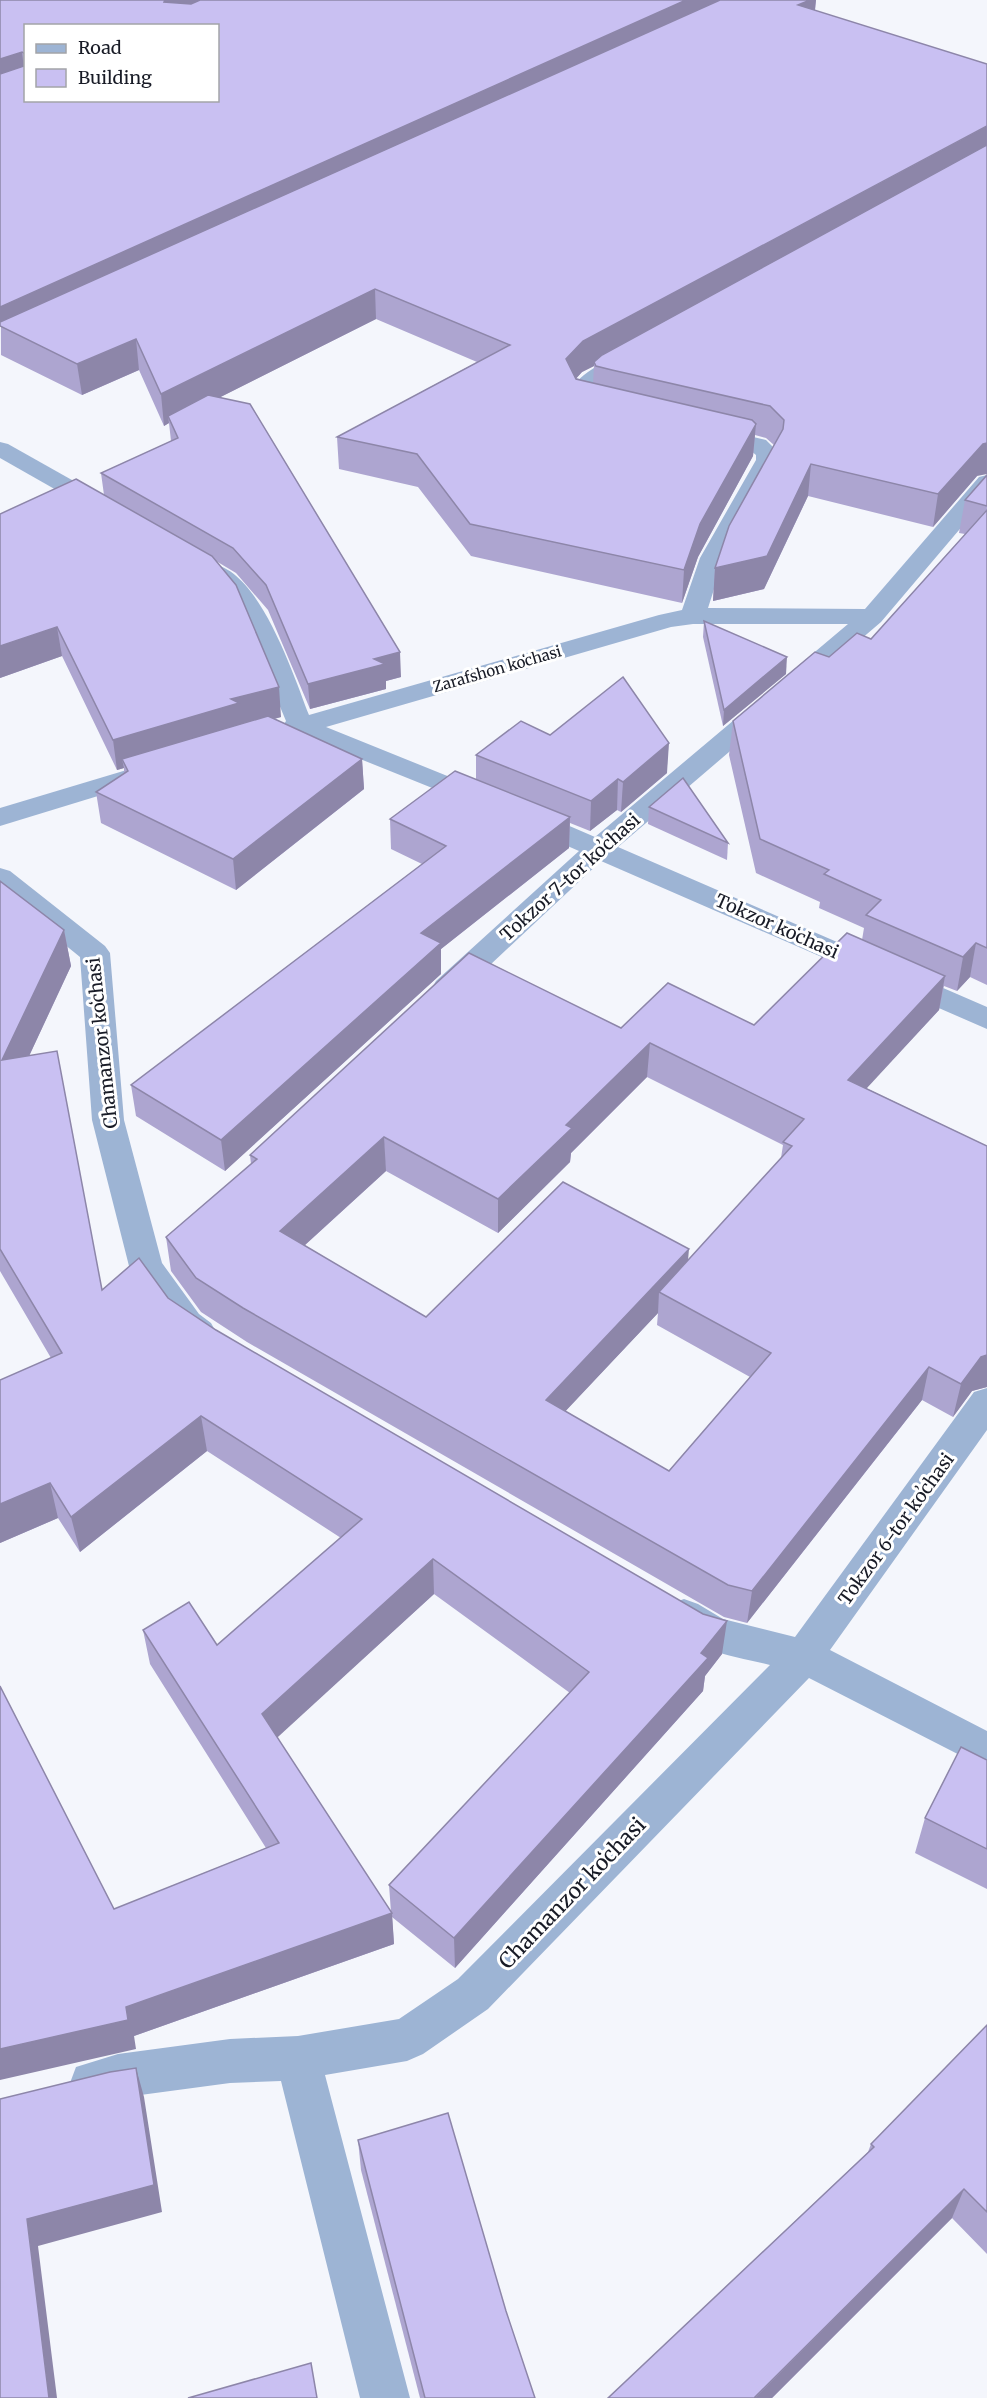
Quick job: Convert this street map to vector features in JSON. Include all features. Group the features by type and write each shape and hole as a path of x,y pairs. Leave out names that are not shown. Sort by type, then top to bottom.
{"street":[{"path":"626,414 584,403 578,392 591,379 653,345"},
{"path":"692,429 758,445 768,453 767,460 712,558 693,616"},
{"path":"0,449 124,519"},
{"name":"Tokzor 7-tor koʼchasi","path":"425,1009 599,848 872,617 987,482"},
{"path":"188,557 225,579 253,611 301,726 599,848"},
{"name":"Zarafshon koʻchasi","path":"267,736 668,620 693,616 872,617"},
{"path":"0,817 178,763"},
{"name":"Tokzor koʻchasi","path":"599,848 987,1019"},
{"name":"Chamanzor koʻchasi","path":"0,877 95,953 108,1120 146,1266 187,1323 225,1348"},
{"path":"146,1266 172,1242"},
{"name":"Tokzor 6-tor koʼchasi","path":"804,1656 987,1402"},
{"path":"653,1598 714,1634 804,1656 987,1752"},
{"name":"Chamanzor koʻchasi","path":"54,2092 118,2076 230,2061 298,2058 407,2039 473,1994 804,1656"},
{"path":"298,2058 386,2398"}],"building":[{"path":"0,0 165,0 164,2 191,4 200,0 686,0 0,307 0,74 24,66 24,102 219,102 219,24 24,24 24,53 0,59"},
{"path":"720,0 810,0 798,5 987,64 987,126 583,341 566,359 576,379 752,420 756,424 700,524 684,570 470,524 417,454 337,437 510,345 375,289 161,394 136,339 77,364 0,326 0,322"},
{"path":"987,145 987,443 983,444 938,494 811,464 767,556 715,568 729,526 783,429 784,420 770,406 596,366 594,362 602,355"},
{"path":"208,395 250,404 400,652 374,659 385,664 308,684 266,585 233,548 101,473 178,438 168,416"},
{"path":"987,475 987,506 965,500"},
{"path":"76,479 212,556 236,585 279,687 231,699 239,703 113,740 57,627 0,646 0,514"},
{"path":"987,510 987,948 976,943 963,957 866,915 881,900 824,874 829,870 760,839 733,721 815,652 829,657 857,633 871,639"},
{"path":"704,621 787,657 724,710"},
{"path":"623,677 669,743 623,782 618,779 591,801 476,755 521,721 550,735"},
{"path":"268,716 362,759 233,859 96,792 128,771 122,759"},
{"path":"455,771 570,817 421,933 441,943 221,1140 131,1085 446,846 390,819"},
{"path":"683,778 728,843 649,807"},
{"path":"0,881 64,930 2,1060 57,1051 102,1290 139,1258 168,1298 216,1330 703,1614 727,1621 701,1653 708,1658 454,1938 389,1885 589,1672 433,1559 262,1714 392,1913 126,2007 128,2020 0,2049 0,1686 114,1909 279,1843 143,1630 189,1602 217,1645 362,1519 201,1416 71,1517 50,1483 0,1504 0,1380 62,1353 0,1249"},
{"path":"847,933 945,976 848,1080 987,1146 987,1355 981,1357 961,1384 929,1367 752,1591 728,1585 243,1308 196,1278 166,1237 257,1159 250,1155 469,953 621,1028 668,983 754,1025","holes":["650,1043 804,1119 783,1142 792,1146 659,1292 771,1353 669,1471 546,1400 689,1249 563,1182 426,1317 280,1231 384,1137 498,1199 572,1128 566,1125"]},
{"path":"961,1747 987,1760 987,1849 925,1818"},
{"path":"987,2025 987,2212 964,2189 756,2398 608,2398 874,2147 871,2144"},
{"path":"136,2068 154,2185 27,2219 49,2398 0,2398 0,2099 110,2072"},
{"path":"448,2113 506,2311 535,2398 425,2398 358,2140"},
{"path":"311,2363 317,2398 188,2398"}]}
